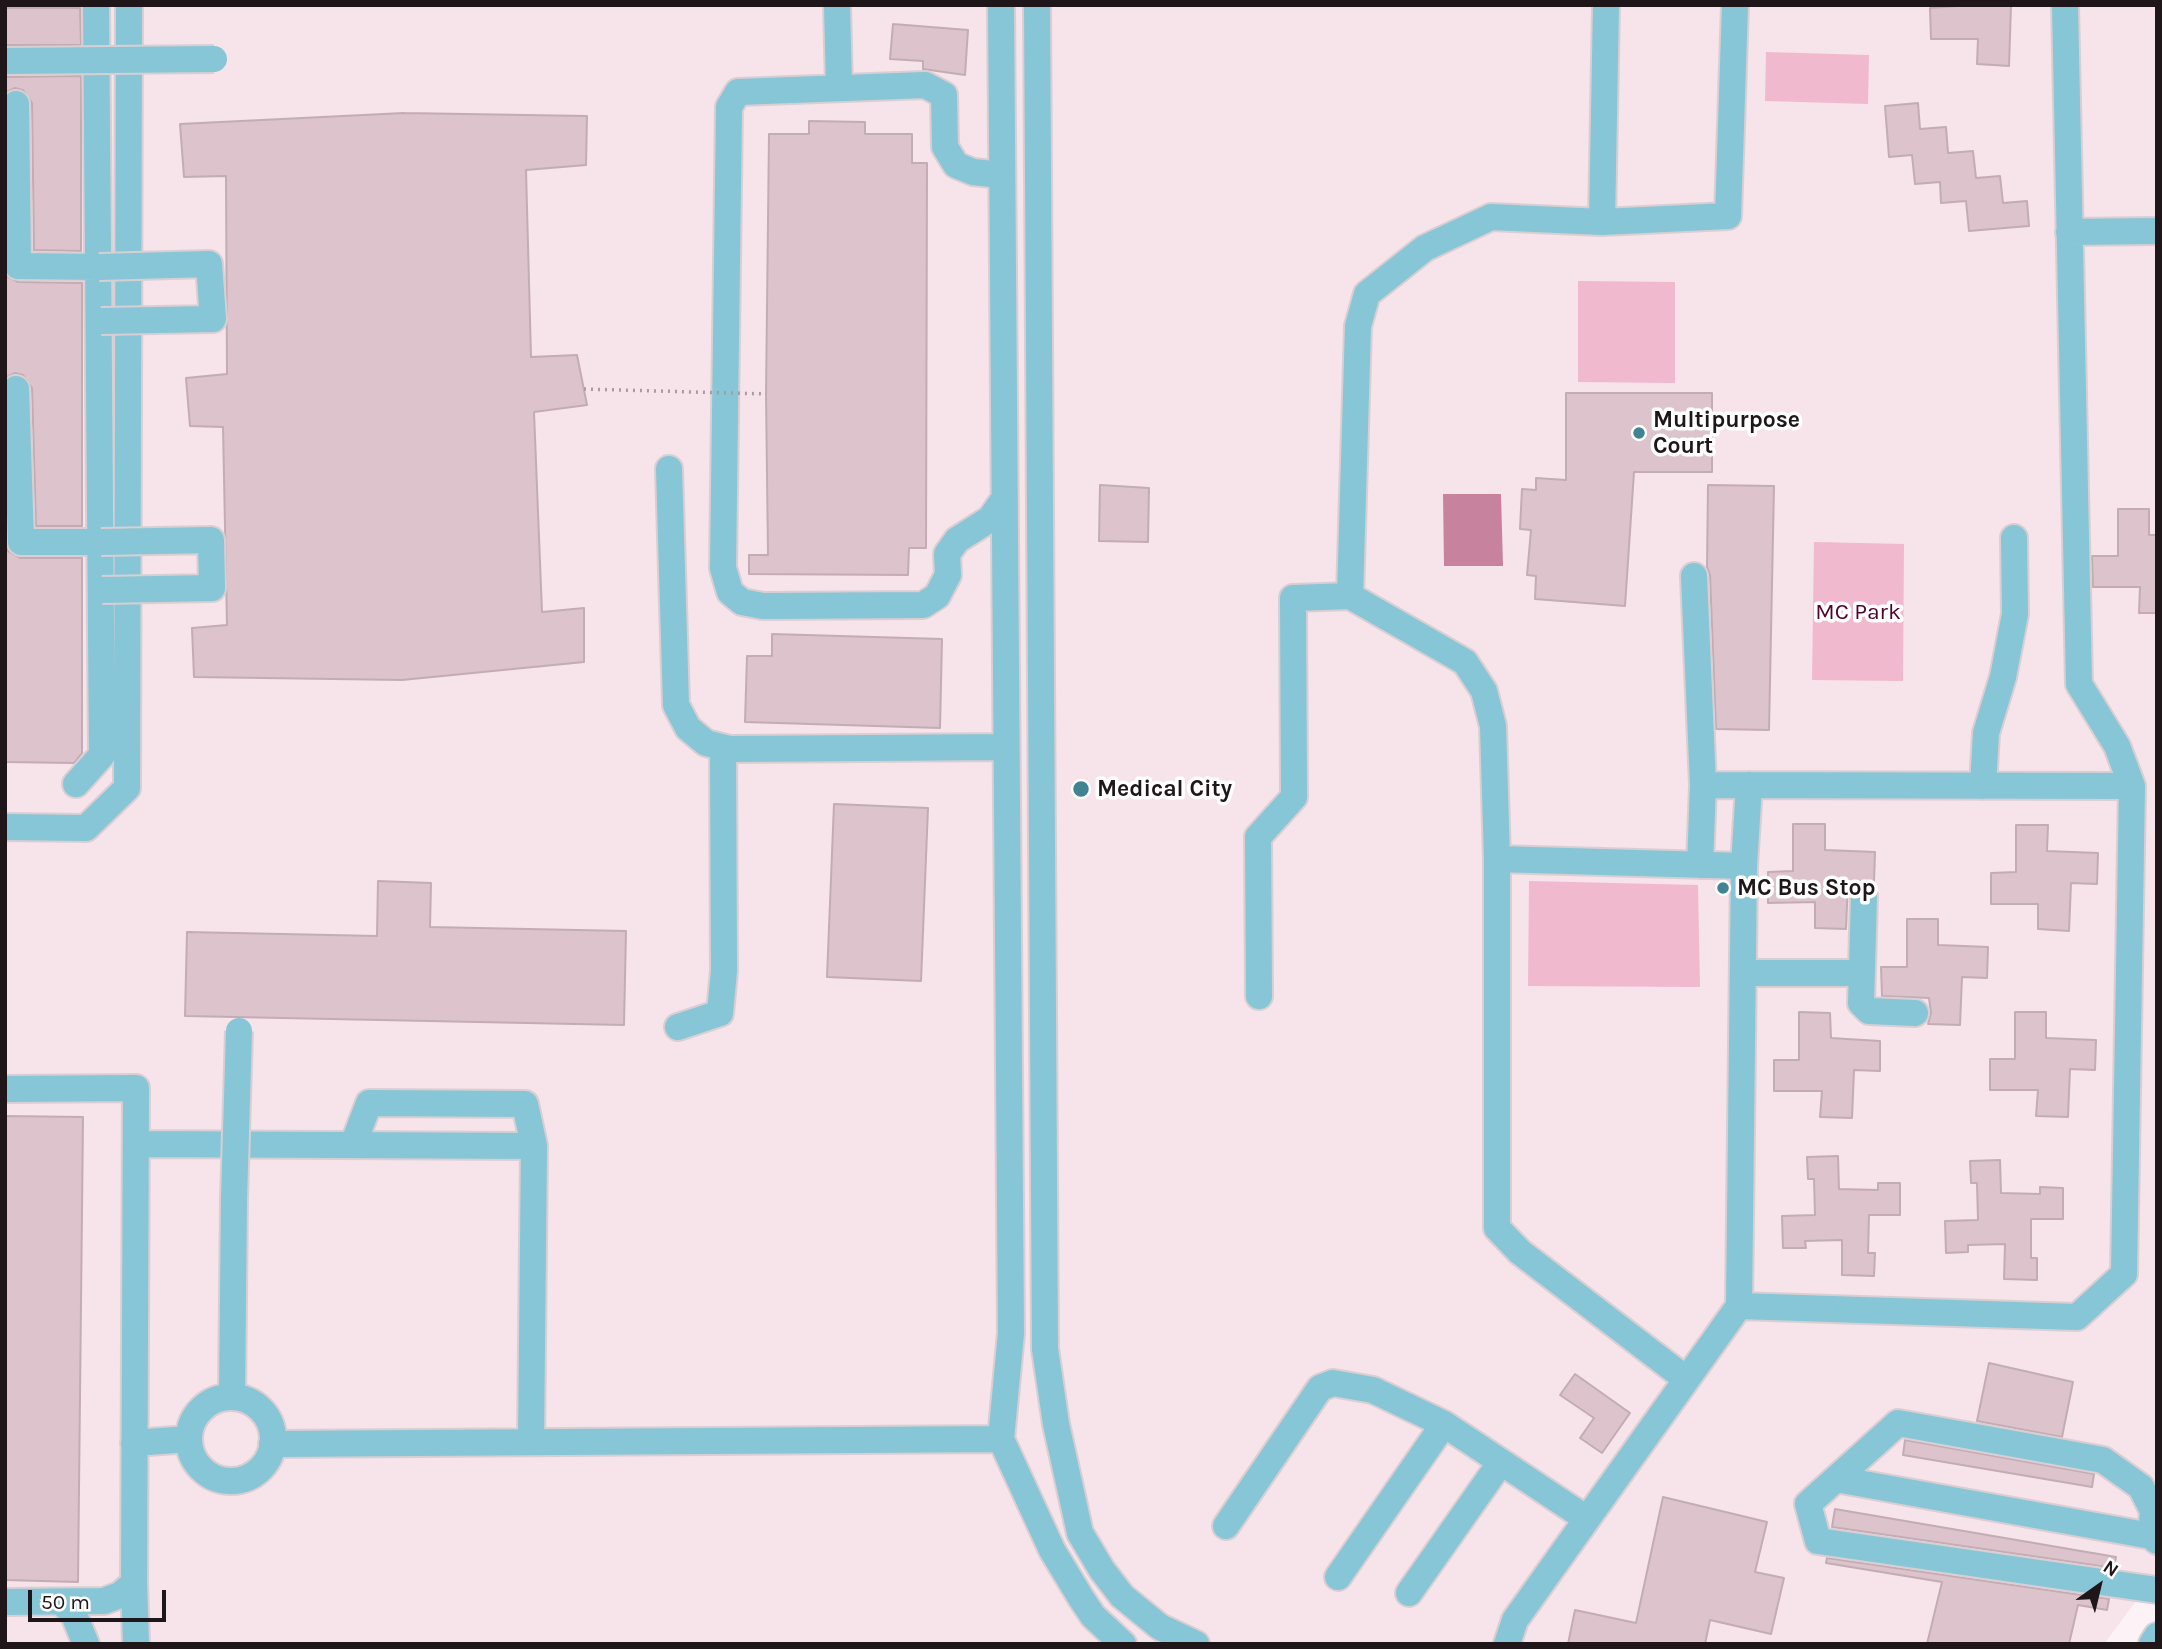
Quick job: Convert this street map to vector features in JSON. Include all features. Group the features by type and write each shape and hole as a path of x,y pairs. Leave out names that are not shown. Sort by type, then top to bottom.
{"street":[{"path":"76,784 102,755 101,321 96,5"},
{"path":"5,827 86,828 127,788 128,5"},
{"path":"837,5 839,87"},
{"path":"1001,5 1011,1333 1002,1439 1052,1550 1093,1616 1123,1644"},
{"path":"1037,5 1045,1349 1055,1424 1080,1534 1122,1596 1160,1627 1196,1644"},
{"path":"1602,222 1606,5"},
{"path":"1350,596 1358,326 1367,295 1425,248 1491,217 1602,222 1728,216 1735,5"},
{"path":"1739,1306 2077,1317 2124,1275 2132,786 2117,746 2079,684 2065,5"},
{"path":"5,61 214,59"},
{"path":"1002,175 973,172 956,165 945,147 944,95 925,85 738,92 729,107 723,568 730,592 742,602 763,606 923,606 937,596 948,575 947,554 957,540 990,519 1004,499"},
{"path":"16,104 12,266 209,264 213,319 101,321"},
{"path":"2069,232 2157,231"},
{"path":"16,389 13,542 211,540 212,588 102,590"},
{"path":"668,469 676,705 688,728 706,743 723,748 757,751 1006,747"},
{"path":"1983,786 1986,733 2003,677 2015,614 2014,538"},
{"path":"1695,576 1703,785 1700,865"},
{"path":"1259,996 1258,837 1294,797 1293,598 1350,596 1465,662 1484,691 1493,726 1497,859 1497,1228 1520,1252 1686,1379"},
{"path":"678,1027 720,1013 724,971 723,748"},
{"path":"1703,785 2132,786"},
{"path":"1507,1644 1515,1620 1739,1306 1744,866 1749,785"},
{"path":"1497,859 1744,866"},
{"path":"1864,896 1861,973 1863,1008 1915,1013"},
{"path":"1743,973 1861,973"},
{"path":"232,1397 239,1031"},
{"path":"5,1089 136,1088 136,1644"},
{"path":"353,1145 369,1103 525,1104 534,1146 531,1443"},
{"path":"137,1144 534,1146"},
{"path":"1226,1526 1325,1385 1340,1384 1373,1390 1444,1424 1587,1519"},
{"path":"232,1397 251,1403 267,1418 272,1444 268,1458 260,1469 235,1481 208,1475 198,1465 188,1439 197,1414 206,1405 232,1397"},
{"path":"1836,1479 2154,1539 2153,1511 2141,1487 2103,1460 1898,1423 1808,1504 1818,1541 2157,1590"},
{"path":"1338,1577 1444,1424"},
{"path":"134,1443 188,1439"},
{"path":"272,1444 1002,1439"},
{"path":"1409,1593 1501,1462"},
{"path":"1052,1550 1080,1534"},
{"path":"5,1602 104,1601 120,1595 134,1583"},
{"path":"62,1602 74,1615 86,1644"},
{"path":"2151,1644 2157,1636"}],"path":[{"path":"584,389 765,394"}],"shaded area":[{"name":"Medical City","path":"5,5 2157,5 2157,1573 2104,1644 5,1644"},
{"path":"1443,494 1501,494 1503,566 1444,566"}],"green space":[{"path":"1766,52 1869,55 1868,104 1765,101"},
{"path":"1578,281 1675,282 1675,383 1578,382"},
{"name":"MC Park","path":"1814,542 1904,544 1903,681 1812,680"},
{"path":"1529,881 1698,885 1700,987 1528,986"}],"building":[{"path":"2011,5 2009,66 1977,64 1978,39 1931,39 1930,8"},
{"path":"5,8 80,8 81,45 5,45"},
{"path":"893,24 968,30 965,75 923,69 923,61 890,59"},
{"path":"81,76 81,251 34,250 32,103 23,90 15,88 5,93 5,77"},
{"path":"1918,103 1920,129 1946,127 1948,153 1973,151 1976,178 2000,176 2003,203 2027,201 2029,226 1969,231 1966,201 1941,203 1940,182 1915,184 1912,155 1889,157 1885,106"},
{"path":"404,113 587,116 586,165 526,170 531,357 577,355 587,405 534,412 542,612 584,608 584,662 402,680 194,677 192,628 227,625 223,427 190,426 186,378 227,374 226,176 184,177 180,124"},
{"path":"809,121 865,122 865,134 912,134 912,163 927,163 926,548 909,548 908,575 749,574 749,555 768,555 766,394 769,134 809,134"},
{"path":"5,275 18,282 82,283 82,526 36,526 32,388 23,375 15,373 5,378"},
{"path":"1566,393 1712,393 1712,472 1634,472 1625,606 1535,599 1536,576 1527,575 1531,530 1520,529 1522,489 1536,490 1536,478 1566,480"},
{"path":"1100,485 1149,488 1148,542 1099,541"},
{"path":"1708,485 1774,486 1769,730 1716,729 1710,575 1707,567"},
{"path":"2118,509 2149,509 2149,535 2157,535 2157,613 2139,613 2140,587 2093,587 2092,556 2118,556"},
{"path":"5,543 8,551 20,558 82,558 82,753 74,763 5,762"},
{"path":"772,634 942,639 940,728 745,722 747,656 772,656"},
{"path":"834,804 928,808 921,981 827,977"},
{"path":"1793,824 1825,824 1825,850 1875,852 1874,882 1848,881 1846,929 1815,928 1815,902 1768,903 1768,872 1793,871"},
{"path":"2016,825 2048,825 2047,851 2098,853 2097,884 2071,883 2069,931 2038,929 2038,904 1991,904 1991,873 2016,872"},
{"path":"378,881 431,883 430,927 626,931 624,1025 185,1016 187,932 377,936"},
{"path":"1907,919 1938,919 1938,945 1988,947 1987,978 1962,977 1960,1025 1928,1024 1931,1013 1929,998 1882,996 1881,967 1907,967"},
{"path":"1799,1012 1830,1013 1831,1038 1880,1041 1880,1071 1854,1070 1852,1118 1820,1117 1822,1091 1774,1091 1774,1060 1799,1060"},
{"path":"2015,1012 2046,1012 2046,1038 2096,1040 2095,1070 2070,1069 2068,1117 2036,1116 2038,1090 1990,1090 1990,1059 2015,1059"},
{"path":"5,1116 83,1117 78,1582 5,1580"},
{"path":"1838,1156 1839,1189 1878,1190 1878,1183 1900,1183 1900,1215 1869,1215 1868,1253 1875,1253 1874,1276 1842,1275 1842,1240 1805,1241 1806,1248 1783,1248 1782,1216 1815,1215 1814,1179 1808,1179 1807,1157"},
{"path":"2000,1160 2001,1193 2040,1194 2040,1187 2063,1188 2063,1219 2031,1219 2031,1258 2037,1258 2037,1280 2004,1279 2005,1244 1968,1245 1968,1252 1946,1253 1945,1221 1978,1220 1977,1183 1971,1183 1970,1161"},
{"path":"1989,1363 2073,1382 2062,1437 1977,1421"},
{"path":"1575,1374 1630,1413 1602,1453 1580,1438 1594,1418 1560,1395"},
{"path":"1905,1440 2094,1474 2092,1487 1903,1455"},
{"path":"1663,1497 1767,1522 1755,1572 1784,1578 1771,1634 1710,1620 1705,1644 1568,1644 1575,1610 1636,1623"},
{"path":"1835,1509 2116,1557 2114,1568 1832,1527"},
{"path":"1827,1558 2109,1599 2107,1610 2078,1605 2069,1644 1927,1644 1942,1582 1826,1563"}],"place":[{"name":"Multipurpose Court","path":"1639,433"},
{"name":"Medical City","path":"1081,789"},
{"name":"MC Bus Stop","path":"1723,888"}]}
